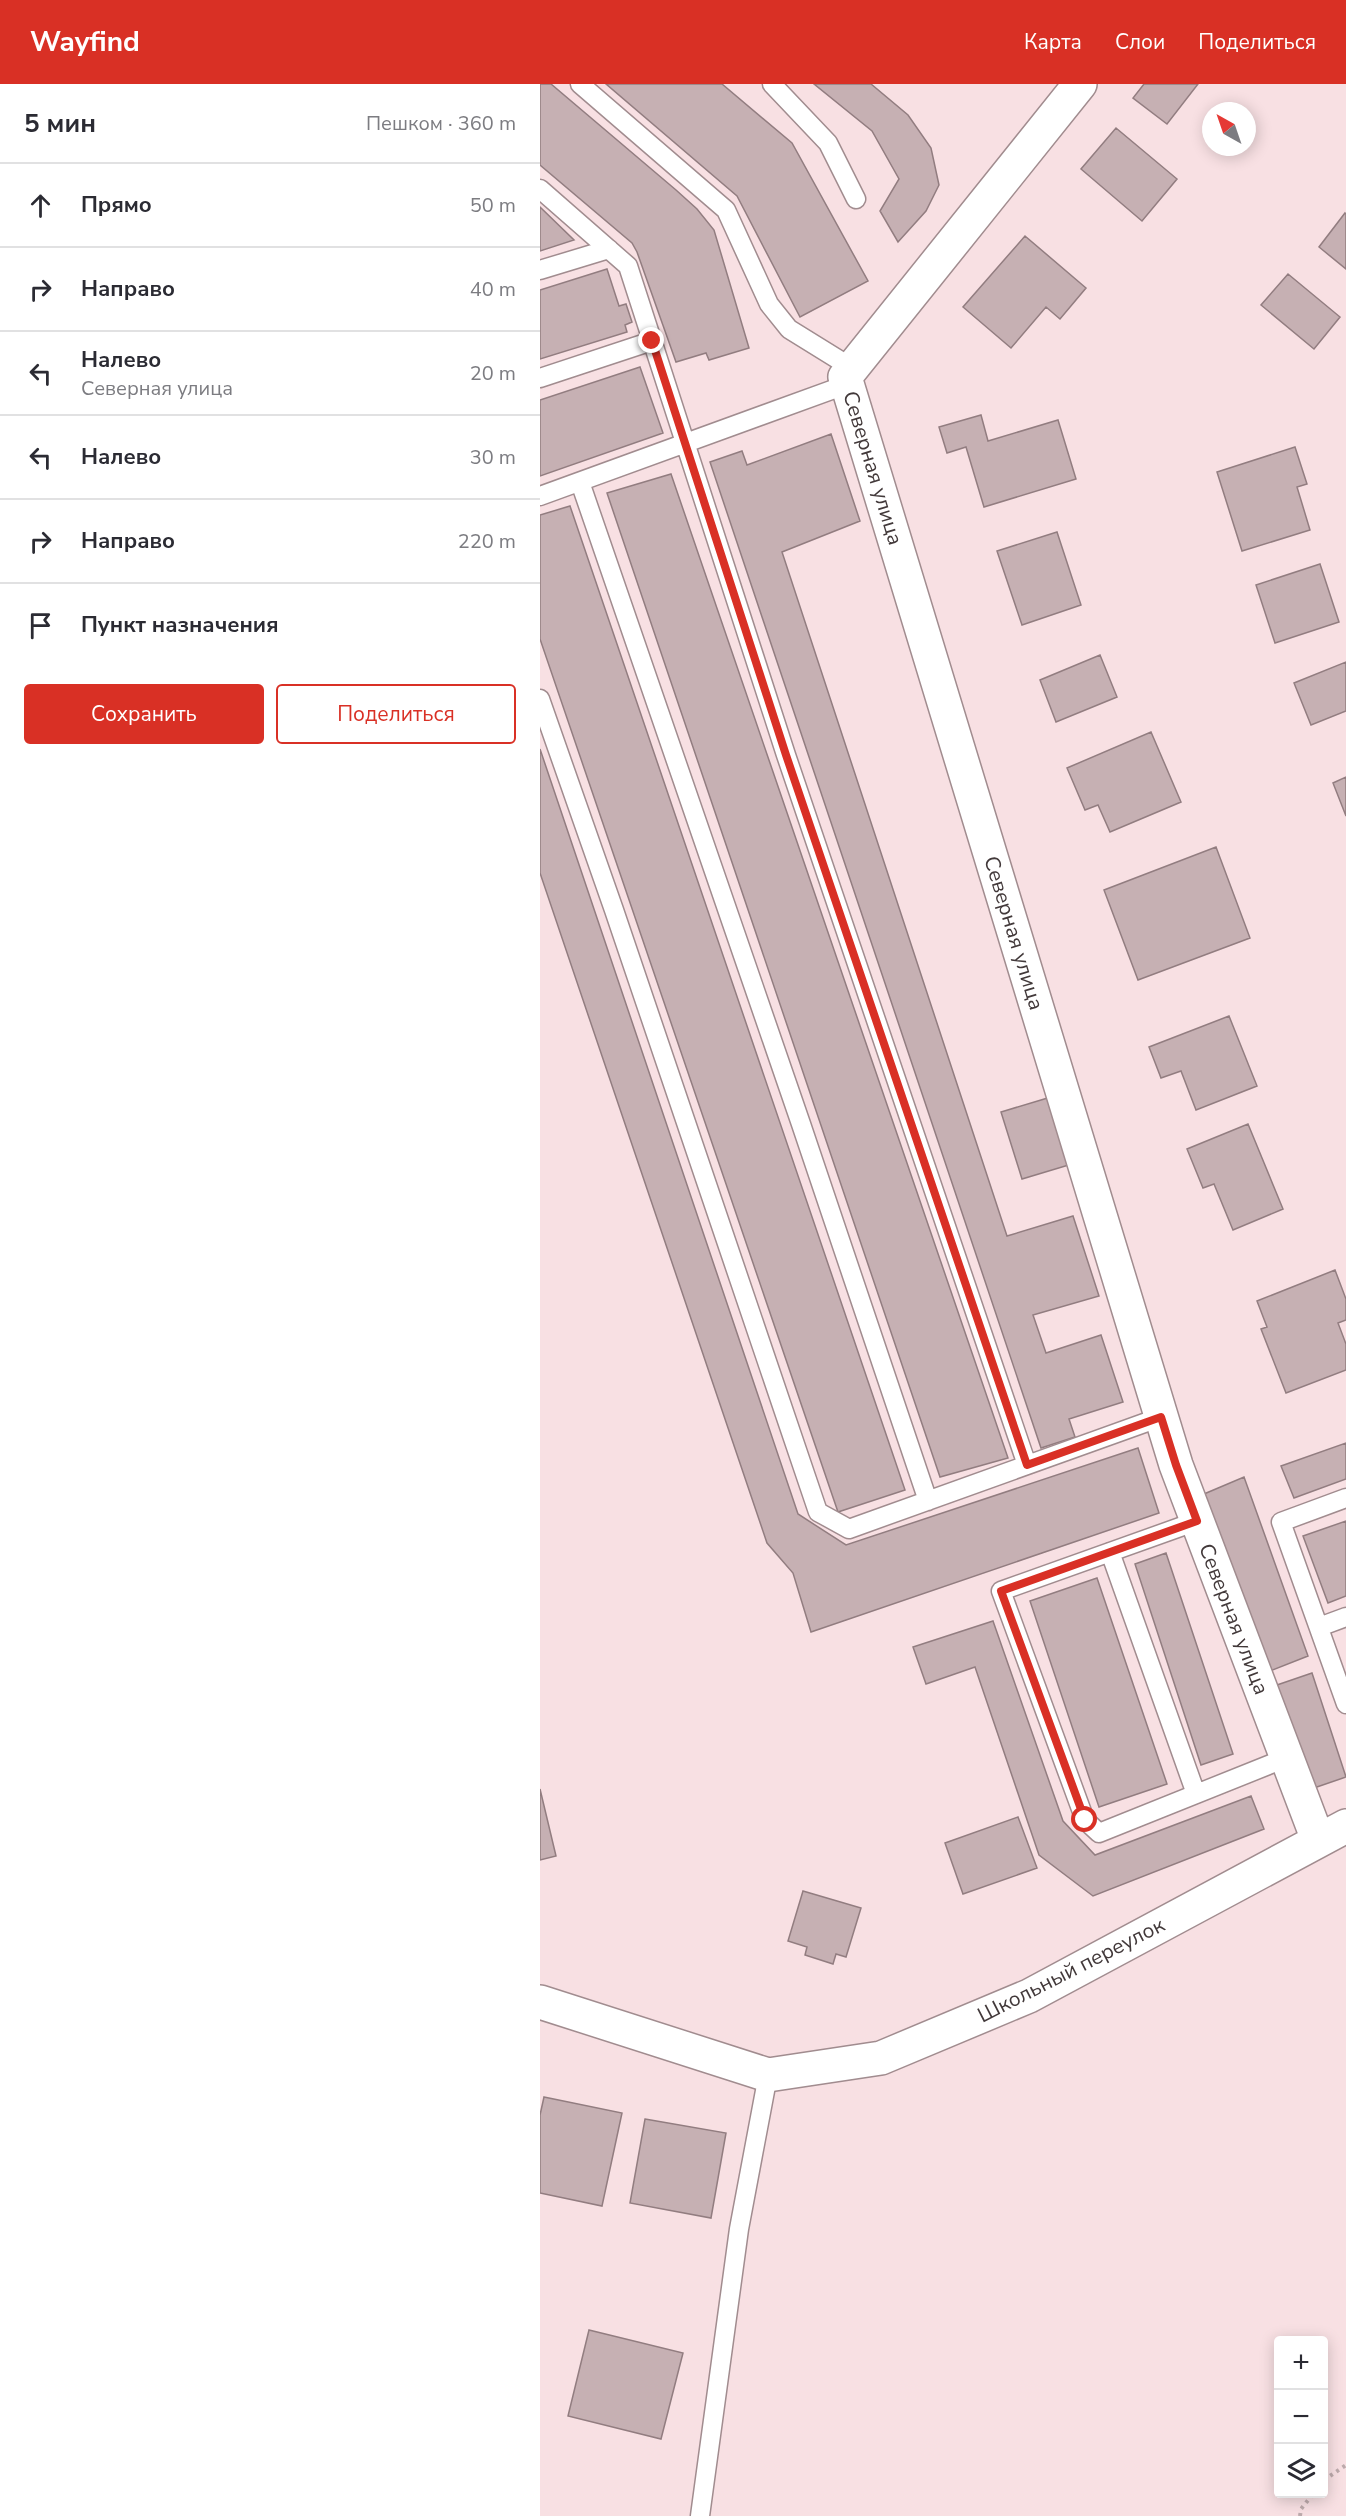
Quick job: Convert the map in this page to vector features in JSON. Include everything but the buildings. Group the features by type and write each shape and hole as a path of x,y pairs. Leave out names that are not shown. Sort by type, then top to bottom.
{"street":[{"name":"Северная улица","path":"1080,84 850,376 1176,1465 1286,1758 1332,1833"},
{"name":"Школьный переулок","path":"540,2002 768,2075 881,2058 1029,1996 1332,1833"}],"lane":[{"path":"580,84 726,210 769,304 789,329 850,376"},
{"path":"772,84 828,143 856,199"},
{"path":"540,189 628,266 786,755 1027,1465"},
{"path":"540,270 609,249"},
{"path":"540,378 652,341"},
{"path":"540,496 684,444 850,376"},
{"path":"580,482 928,1501"},
{"path":"540,699 622,933 818,1512 849,1529 1161,1417"},
{"path":"1346,1498 1281,1522 1346,1704"},
{"path":"1197,1521 1001,1591 1085,1820 1099,1833 1286,1758"},
{"path":"1110,1552 1196,1794"},
{"path":"1318,1627 1346,1617"},
{"path":"700,2516 739,2229 768,2075"}],"path":[{"path":"1328,2477 1346,2465"},
{"path":"1300,2516 1301,2510 1309,2498"}],"route":[{"path":"652,341 786,755 1027,1465 1161,1417 1197,1521 1001,1591 1085,1820"}]}
